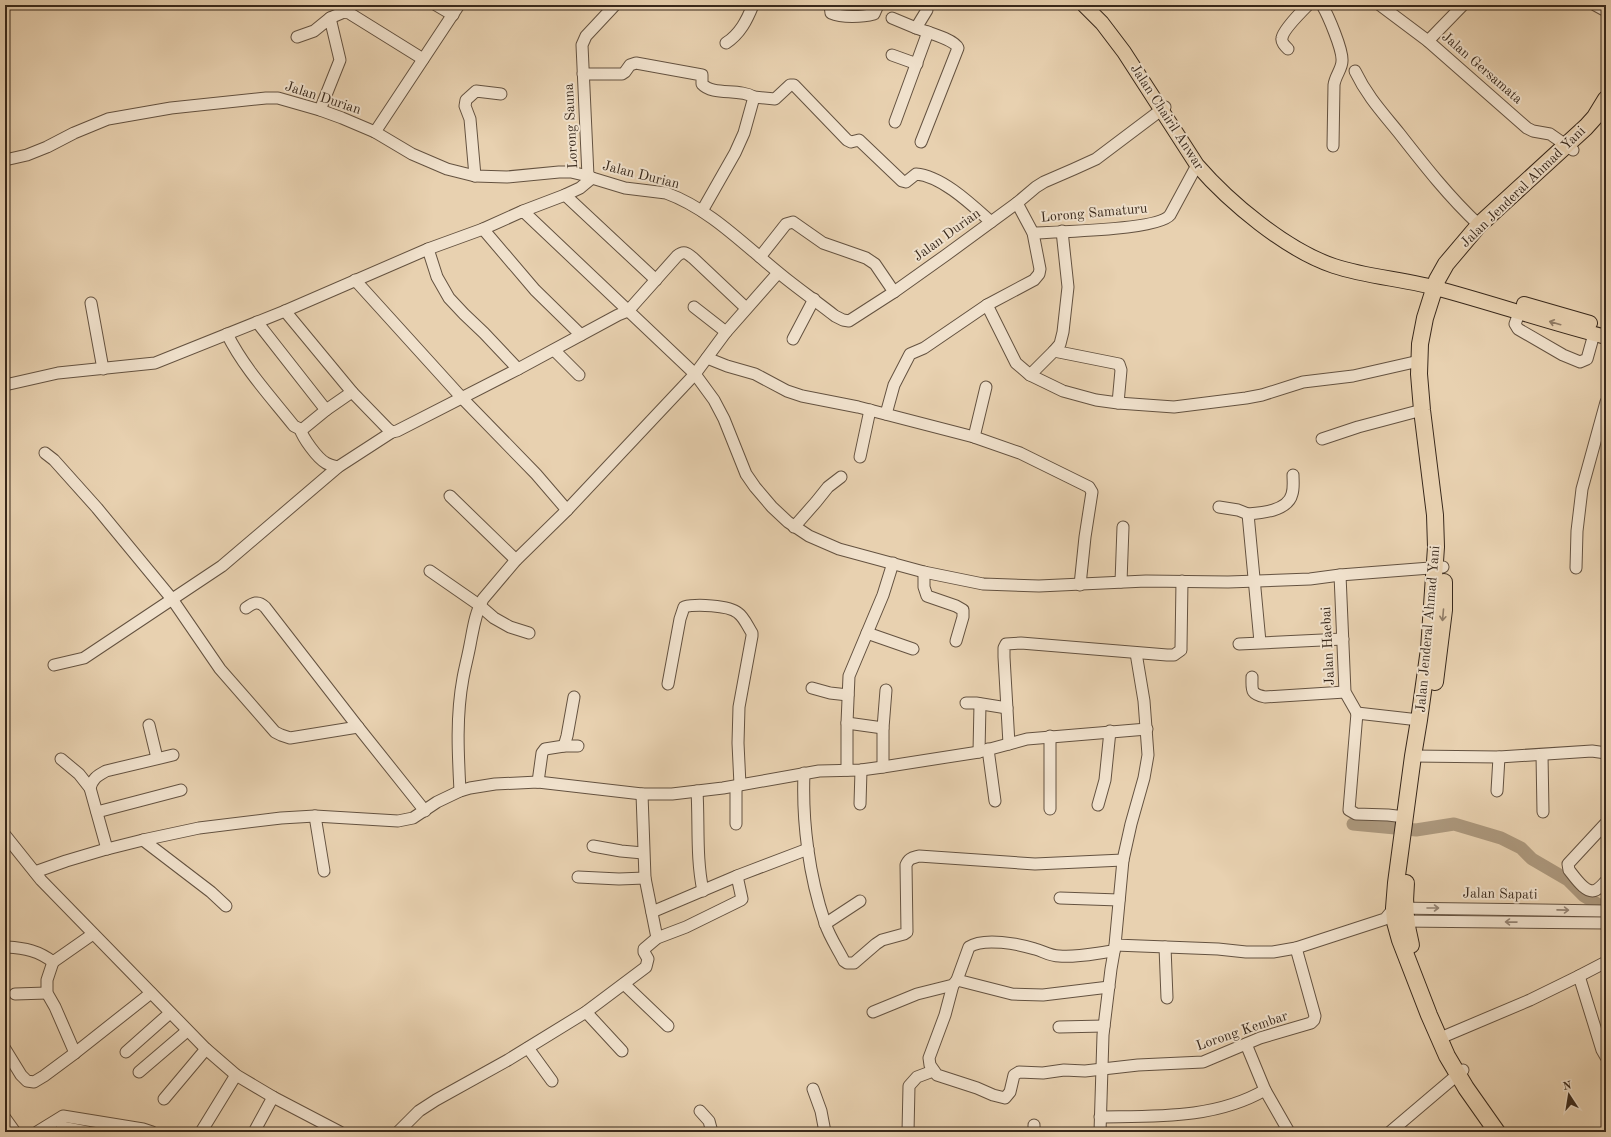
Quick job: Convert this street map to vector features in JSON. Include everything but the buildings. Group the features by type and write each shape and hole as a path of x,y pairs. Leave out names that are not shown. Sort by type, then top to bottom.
{"highway":[{"name":"Jalan Jenderal Ahmad Yani","path":"1497,1132 1460,1072 1429,1015 1400,940 1398,915 1405,894 1407,828 1417,757 1440,652 1444,610 1436,547 1435,514 1422,410 1419,361 1421,332 1440,285 1470,243 1570,148 1595,117 1606,99"},
{"name":"Jalan Jenderal Ahmad Yani","path":"1417,757 1419,720 1444,534 1442,500 1428,404 1426,374 1428,334 1446,264 1479,225 1570,148 1590,135 1606,115"},
{"name":"Jalan Jenderal Ahmad Yani","path":"1398,915 1408,934 1445,1036 1460,1072 1509,1132"}],"main road":[{"name":"Jalan Chairil Anwar","path":"1084,5 1114,38 1203,167 1242,204 1283,234 1300,245 1349,267"},
{"name":"Jalan Chairil Anwar","path":"1088,5 1103,19 1120,39 1197,165 1207,177 1241,209 1266,229 1321,261 1440,285"},
{"path":"1440,285 1519,313 1602,333"},
{"path":"1440,285 1602,333"}],"street":[{"path":"436,5 453,15"},
{"path":"375,132 459,5"},
{"name":"Lorong Sauna","path":"590,177 583,74 584,41 586,36 616,5"},
{"path":"726,44 740,30 753,5"},
{"path":"830,5 831,13 850,16 874,14 878,5"},
{"path":"1288,49 1282,41 1282,36 1294,19 1308,5"},
{"path":"1322,5 1327,13 1340,50 1342,62 1335,77 1334,85 1333,146"},
{"name":"Jalan Gersamata","path":"1380,5 1428,41 1527,128 1537,132 1550,134 1570,148"},
{"path":"1428,41 1462,5"},
{"path":"1595,5 1606,11"},
{"path":"916,28 925,7"},
{"path":"297,37 314,31 330,18 344,12 349,13 423,59"},
{"path":"320,110 340,60 330,18"},
{"path":"892,18 955,44 958,51 921,142"},
{"path":"895,122 928,32"},
{"path":"892,55 917,64"},
{"path":"583,74 622,74 630,65 636,63 702,75 702,84 707,89 775,99 790,86 794,85 847,140 850,142 858,140 902,182 906,182 916,174 935,179 962,196 991,222"},
{"path":"1355,71 1379,110 1438,183 1479,225"},
{"path":"475,176 470,119 465,106 466,100 476,91 501,94"},
{"path":"702,211 735,153 744,133 754,97"},
{"name":"Jalan Durian","path":"5,160 28,155 108,119 171,108 278,98 320,110 375,132 412,154 437,166 475,176 507,177 571,172 625,188 666,194 702,211 778,273 835,316 843,320 850,321 894,292 1044,182 1096,158 1163,110"},
{"name":"Lorong Samaturu","path":"1033,233 1137,226 1168,219 1197,165"},
{"path":"5,385 58,373 155,363 285,311 428,249 483,230 524,211 566,195 580,188 590,177"},
{"path":"566,195 656,280"},
{"path":"886,414 894,385 910,354 924,348 987,304 1037,277 1040,269 1033,233 1017,203"},
{"path":"524,211 696,374 714,400 724,419 746,474 772,507 794,527 809,536 838,549 924,572 983,584 998,585 1080,585 1120,582 1310,579 1340,575 1439,567"},
{"path":"760,257 782,228 790,222 793,222 823,243 866,258 875,264 894,292"},
{"path":"483,230 535,290 581,335"},
{"path":"1030,375 1060,344 1063,332 1067,297 1067,273 1062,232"},
{"path":"428,249 437,277 450,298 518,369"},
{"path":"54,665 84,658 222,566 338,466 392,432 397,431 462,398 628,311 680,253 686,252 746,308"},
{"path":"460,791 458,746 459,712 463,678 479,606 486,594 516,560 567,510 696,374 726,332 778,273"},
{"path":"355,280 462,398 536,474 567,510"},
{"path":"793,339 814,299"},
{"path":"91,303 103,369"},
{"path":"987,304 1016,363 1030,375 1064,391 1096,400 1118,403 1174,407 1246,398 1262,395 1303,382 1353,376 1419,361"},
{"path":"694,307 726,332"},
{"path":"285,311 352,392 381,423 392,432"},
{"path":"1519,313 1515,324 1518,329 1563,355 1580,362 1587,359 1602,333"},
{"path":"257,322 326,410"},
{"path":"227,334 234,348 251,373 294,426 300,429 316,454 326,463 338,466"},
{"path":"554,350 579,375"},
{"path":"1054,351 1118,364 1121,370 1118,403"},
{"path":"707,358 727,366 755,374 787,391 870,410 974,437 1027,456 1081,482 1091,489 1091,506 1085,537 1080,585"},
{"path":"974,437 986,387"},
{"path":"300,429 310,424 326,410 352,392"},
{"path":"1576,568 1577,531 1582,489 1589,459 1606,402"},
{"path":"860,457 870,410"},
{"path":"1322,438 1422,410"},
{"path":"45,453 54,460 97,508 172,599 220,669 275,732 290,738 358,727"},
{"path":"1219,507 1238,510 1248,514 1270,512 1280,508 1290,500 1293,493 1293,475"},
{"path":"794,527 828,487 841,477"},
{"path":"450,496 516,560"},
{"path":"1248,514 1260,642"},
{"path":"1120,582 1123,527"},
{"path":"847,770 849,676 883,595 893,563"},
{"path":"430,572 501,622 529,632"},
{"path":"924,572 924,587 927,596 963,610 963,617 956,641"},
{"name":"Jalan Haebai","path":"1340,575 1345,692 1357,712"},
{"path":"1009,744 1004,648 1006,644 1021,643 1174,655 1180,650 1182,581"},
{"path":"246,608 255,603 261,603 425,811"},
{"path":"668,684 680,619 684,608 697,606 723,607 737,611 752,633 752,636 739,707 736,824"},
{"path":"867,633 913,649"},
{"path":"1239,644 1343,640"},
{"path":"1100,1132 1104,1026 1115,948 1123,860 1144,778 1148,755 1147,729 1136,653"},
{"path":"1252,677 1252,691 1254,694 1265,697 1345,692"},
{"path":"812,688 830,693 848,695"},
{"path":"883,767 883,728 886,690"},
{"path":"564,746 574,697"},
{"path":"966,703 1007,708"},
{"path":"980,704 983,750 995,801"},
{"path":"1407,828 1388,815 1356,814 1349,810 1357,712 1419,720"},
{"path":"847,723 883,728"},
{"path":"149,725 157,758"},
{"path":"35,872 106,849 199,828 281,818 315,816 398,821 413,818 437,802 460,791 495,784 538,782 642,794 697,791 804,773 861,770 883,767 983,750 1027,739 1147,729"},
{"path":"1098,805 1105,780 1110,731"},
{"path":"1050,736 1050,809"},
{"path":"538,782 542,753 547,748 578,746"},
{"path":"1417,757 1499,757 1592,751 1606,752"},
{"path":"90,788 96,776 106,771 173,755"},
{"path":"1542,755 1543,812"},
{"path":"1497,791 1499,757"},
{"path":"61,759 79,774 90,788 106,849"},
{"path":"860,804 861,770"},
{"path":"804,773 804,818 808,849 817,894 825,924 844,961 851,964 882,940 904,934 907,929 906,865 911,858 919,856 1035,864 1123,860"},
{"path":"97,812 180,790"},
{"path":"697,791 698,862 703,891"},
{"path":"642,794 645,878 657,938"},
{"path":"315,816 324,871"},
{"path":"1606,822 1568,864 1568,866 1569,870 1589,890 1594,891 1598,889 1606,881"},
{"path":"5,835 35,872 93,934 206,1049 236,1075 273,1097 340,1132"},
{"path":"143,840 211,892 226,906"},
{"path":"593,846 643,853"},
{"path":"652,912 737,876 808,849"},
{"path":"398,1132 419,1111 458,1087 528,1048 586,1012 624,984 646,967 648,959 644,949 657,938 686,927 741,900 737,876"},
{"path":"578,877 618,879 645,878"},
{"path":"1060,898 1119,900"},
{"path":"825,924 860,901"},
{"name":"Jalan Sapati","path":"1398,915 1606,911"},
{"path":"908,1132 909,1086 917,1077 933,1071 930,1065 930,1058 955,982 969,947 977,942 1021,945 1062,957 1115,948 1165,947 1218,949 1264,953 1296,948 1398,915"},
{"name":"Jalan Sapati","path":"1398,915 1606,923"},
{"path":"75,1053 55,1007 47,993 47,980 53,962 93,934"},
{"path":"7,947 34,951 53,962"},
{"path":"1165,947 1167,998"},
{"name":"Lorong Kembar","path":"933,1071 937,1075 1005,1098 1010,1092 1014,1075 1019,1072 1043,1073 1064,1070 1085,1070 1203,1062 1260,1038 1305,1025 1314,1020 1315,1016 1311,996 1296,948"},
{"path":"1445,1036 1530,1000 1606,962"},
{"path":"1579,976 1602,1050 1606,1057"},
{"path":"873,1012 917,994 955,982 1012,994 1043,995 1109,987"},
{"path":"624,984 668,1026"},
{"path":"15,994 47,993"},
{"path":"5,1049 21,1075 27,1081 34,1082 75,1053 151,993"},
{"path":"586,1012 622,1051"},
{"path":"126,1052 170,1013"},
{"path":"1059,1027 1104,1026"},
{"path":"139,1072 187,1031"},
{"path":"1246,1044 1265,1090 1289,1132"},
{"path":"528,1048 552,1081"},
{"path":"164,1098 206,1049"},
{"path":"1390,1132 1460,1072"},
{"path":"201,1132 236,1075"},
{"path":"813,1089 821,1111 825,1132"},
{"path":"1100,1117 1204,1112 1230,1106 1265,1090"},
{"path":"254,1132 273,1097"},
{"path":"700,1111 709,1121 712,1132"},
{"path":"37,1132 63,1116 143,1129 152,1132"},
{"path":"5,1118 15,1132"},
{"path":"62,1126 87,1132"}],"waterway":[{"path":"1353,824 1416,830 1454,824 1501,838 1521,848 1532,859 1568,880 1584,896 1606,909"}]}
